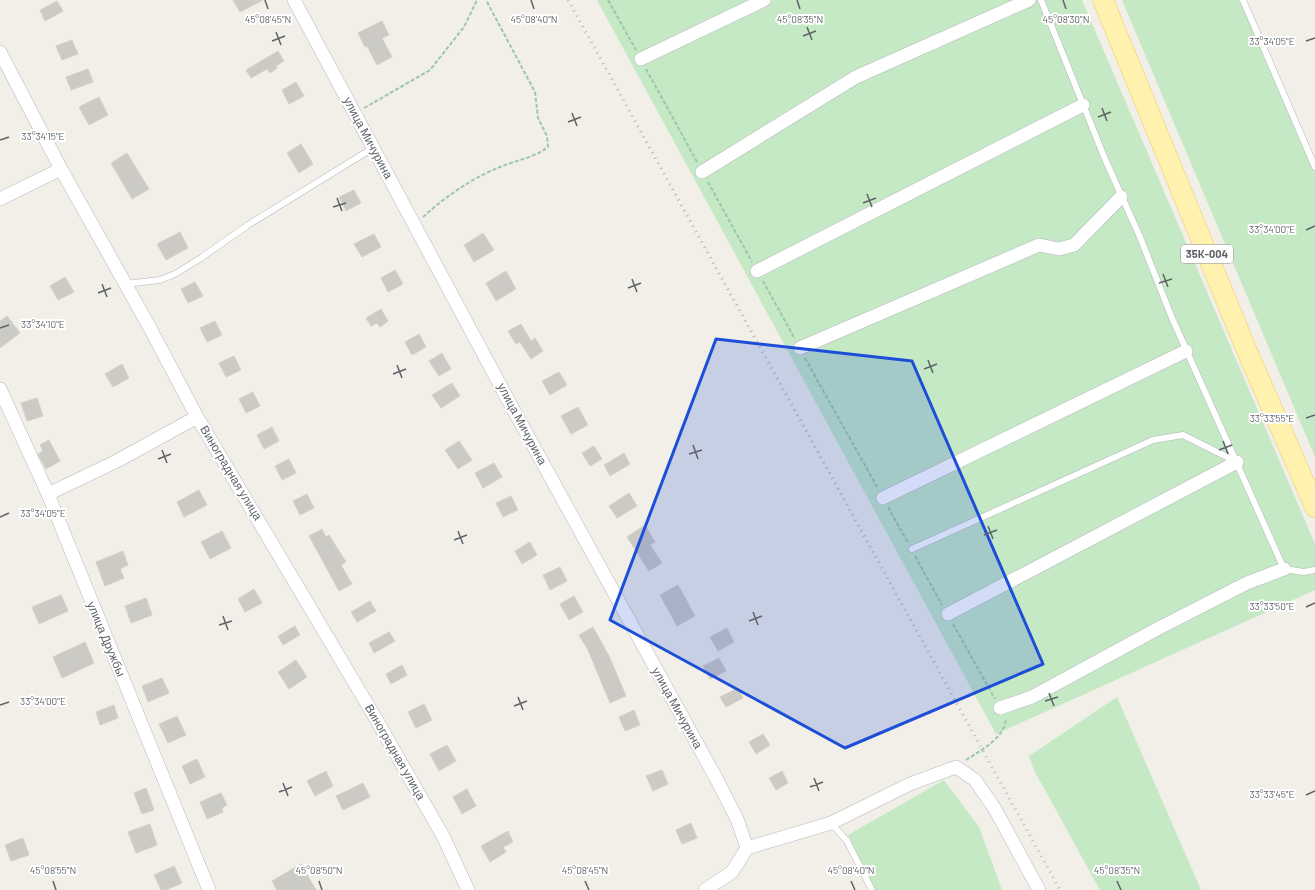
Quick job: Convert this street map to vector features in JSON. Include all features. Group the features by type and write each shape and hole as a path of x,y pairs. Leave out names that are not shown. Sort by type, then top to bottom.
{"main road":[{"name":"35К-004","path":"1103,0 1247,351 1315,507"}],"street":[{"name":"улица Мичурина","path":"294,0 414,225 716,778 737,820 747,848"},
{"path":"641,59 764,0"},
{"path":"702,172 856,78 1029,0"},
{"name":"Виноградная улица","path":"0,52 61,169 150,328 197,417 300,589 439,829 468,890"},
{"path":"757,271 1083,105"},
{"path":"0,199 61,169"},
{"path":"800,348 1038,245 1059,249 1074,245 1122,197"},
{"path":"883,498 1186,351"},
{"name":"улица Дружбы","path":"0,389 48,494 209,890"},
{"path":"48,494 117,461 197,417"},
{"path":"948,614 1237,462"},
{"path":"1000,708 1032,697 1247,583 1284,569"},
{"path":"705,890 732,872 747,848 831,823 910,784 956,767 975,780 994,809 1039,890"}],"lane":[{"path":"1041,0 1083,105 1186,351 1284,569 1304,572 1315,570"},
{"path":"1243,0 1315,167"},
{"path":"124,284 160,280 175,274 201,258 248,225 373,148"},
{"path":"912,550 1153,440 1183,436 1237,462"},
{"path":"831,823 847,841 872,890"}],"path":[{"path":"355,113 430,70 464,27 477,0"},
{"path":"414,225 431,209 459,189 498,167 540,153 548,147 547,136 538,118 535,92 486,0"},
{"path":"956,767 992,742 1006,724 1006,717 1000,708"}],"highlighted area":[{"path":"716,339 912,361 1043,664 845,748 610,620"}],"green space":[{"path":"597,0 1082,0 1315,544 1315,590 996,734"},
{"path":"1122,0 1241,0 1315,169 1315,457"},
{"path":"1117,697 1201,890 1100,890 1035,772 1029,756"},
{"path":"944,780 979,827 1002,890 875,890 848,835"}],"building":[{"path":"233,0 263,0 240,12"},
{"path":"57,1 63,11 45,21 40,10"},
{"path":"382,21 389,35 382,38 392,57 377,65 358,33"},
{"path":"72,40 78,54 62,60 56,46"},
{"path":"278,51 284,61 276,66 277,68 270,73 267,69 251,78 246,70"},
{"path":"88,69 93,82 71,90 66,77"},
{"path":"296,82 304,96 289,104 282,90"},
{"path":"99,97 108,115 89,125 79,107"},
{"path":"301,144 313,164 299,173 287,153"},
{"path":"127,153 149,189 132,199 111,163"},
{"path":"354,190 361,203 346,211 339,197"},
{"path":"180,232 188,248 166,260 157,244"},
{"path":"483,233 494,250 474,262 464,245"},
{"path":"374,234 381,247 362,257 354,244"},
{"path":"395,270 403,284 388,292 381,278"},
{"path":"506,271 516,289 496,301 486,283"},
{"path":"65,277 74,292 58,300 50,286"},
{"path":"195,282 203,296 188,303 181,289"},
{"path":"381,309 388,321 380,327 377,323 371,326 366,318"},
{"path":"7,316 20,333 0,348 0,321"},
{"path":"215,321 222,335 207,342 200,328"},
{"path":"521,324 531,341 535,338 543,351 531,359 520,342 516,344 508,331"},
{"path":"419,334 426,347 412,355 405,342"},
{"path":"442,353 451,369 439,376 429,361"},
{"path":"234,356 241,370 226,377 219,363"},
{"path":"122,364 129,378 113,387 105,374"},
{"path":"559,372 567,385 550,395 542,381"},
{"path":"452,383 460,396 441,408 432,395"},
{"path":"253,392 260,406 246,413 239,399"},
{"path":"37,398 43,416 27,421 21,403"},
{"path":"578,407 588,425 571,434 561,416"},
{"path":"272,427 279,441 264,449 257,435"},
{"path":"49,440 60,461 46,469 38,454 43,451 40,445"},
{"path":"459,441 472,460 458,469 445,450"},
{"path":"594,446 602,459 590,466 582,453"},
{"path":"624,453 630,464 610,476 604,465"},
{"path":"289,459 296,473 282,480 275,466"},
{"path":"494,463 502,477 483,488 475,473"},
{"path":"199,490 207,505 184,517 177,502"},
{"path":"629,493 637,506 617,518 609,506"},
{"path":"307,494 314,508 300,515 293,501"},
{"path":"511,496 518,510 503,517 496,503"},
{"path":"645,525 655,542 650,545 662,563 649,571 627,537"},
{"path":"322,529 326,537 329,535 346,562 341,565 352,584 339,591 309,536"},
{"path":"222,531 231,548 210,559 201,542"},
{"path":"530,542 537,555 522,564 515,551"},
{"path":"123,551 128,565 120,569 124,578 105,586 96,562"},
{"path":"560,567 567,581 550,590 543,575"},
{"path":"678,585 695,616 677,626 660,595"},
{"path":"254,589 262,603 245,612 238,599"},
{"path":"61,595 68,611 39,624 32,607"},
{"path":"574,596 583,612 569,620 560,604"},
{"path":"146,598 152,615 131,623 125,606"},
{"path":"370,601 376,611 357,622 351,612"},
{"path":"295,626 300,635 283,645 278,636"},
{"path":"593,627 609,656 626,696 610,703 588,650 579,635"},
{"path":"727,628 734,642 718,651 710,637"},
{"path":"389,632 395,641 374,653 369,643"},
{"path":"85,642 94,663 62,678 53,657"},
{"path":"719,658 726,671 710,679 703,666"},
{"path":"296,660 307,677 289,689 278,672"},
{"path":"402,665 407,675 391,684 386,674"},
{"path":"162,678 169,693 148,702 142,686"},
{"path":"738,688 743,698 726,707 720,697"},
{"path":"424,704 432,720 416,728 408,712"},
{"path":"114,705 118,718 100,725 96,712"},
{"path":"634,710 640,725 625,731 619,717"},
{"path":"177,716 186,735 168,743 159,724"},
{"path":"763,734 770,745 756,754 749,742"},
{"path":"447,745 456,761 439,771 430,754"},
{"path":"197,759 205,777 190,784 182,766"},
{"path":"662,770 668,784 653,791 646,776"},
{"path":"326,771 333,786 315,796 307,781"},
{"path":"782,771 788,783 776,790 769,778"},
{"path":"363,783 370,797 343,810 336,796"},
{"path":"146,788 154,810 142,814 134,793"},
{"path":"467,789 476,806 462,814 453,797"},
{"path":"221,793 227,805 222,808 223,812 207,819 200,802"},
{"path":"691,823 697,838 682,844 676,830"},
{"path":"150,824 157,845 136,853 128,832"},
{"path":"508,831 513,842 503,847 506,852 490,862 481,846"},
{"path":"23,838 29,855 11,861 5,845"},
{"path":"301,864 316,890 277,890 272,881"},
{"path":"174,866 182,883 166,890 161,890 154,875"}],"railway":[{"path":"568,0 1060,890"}]}
